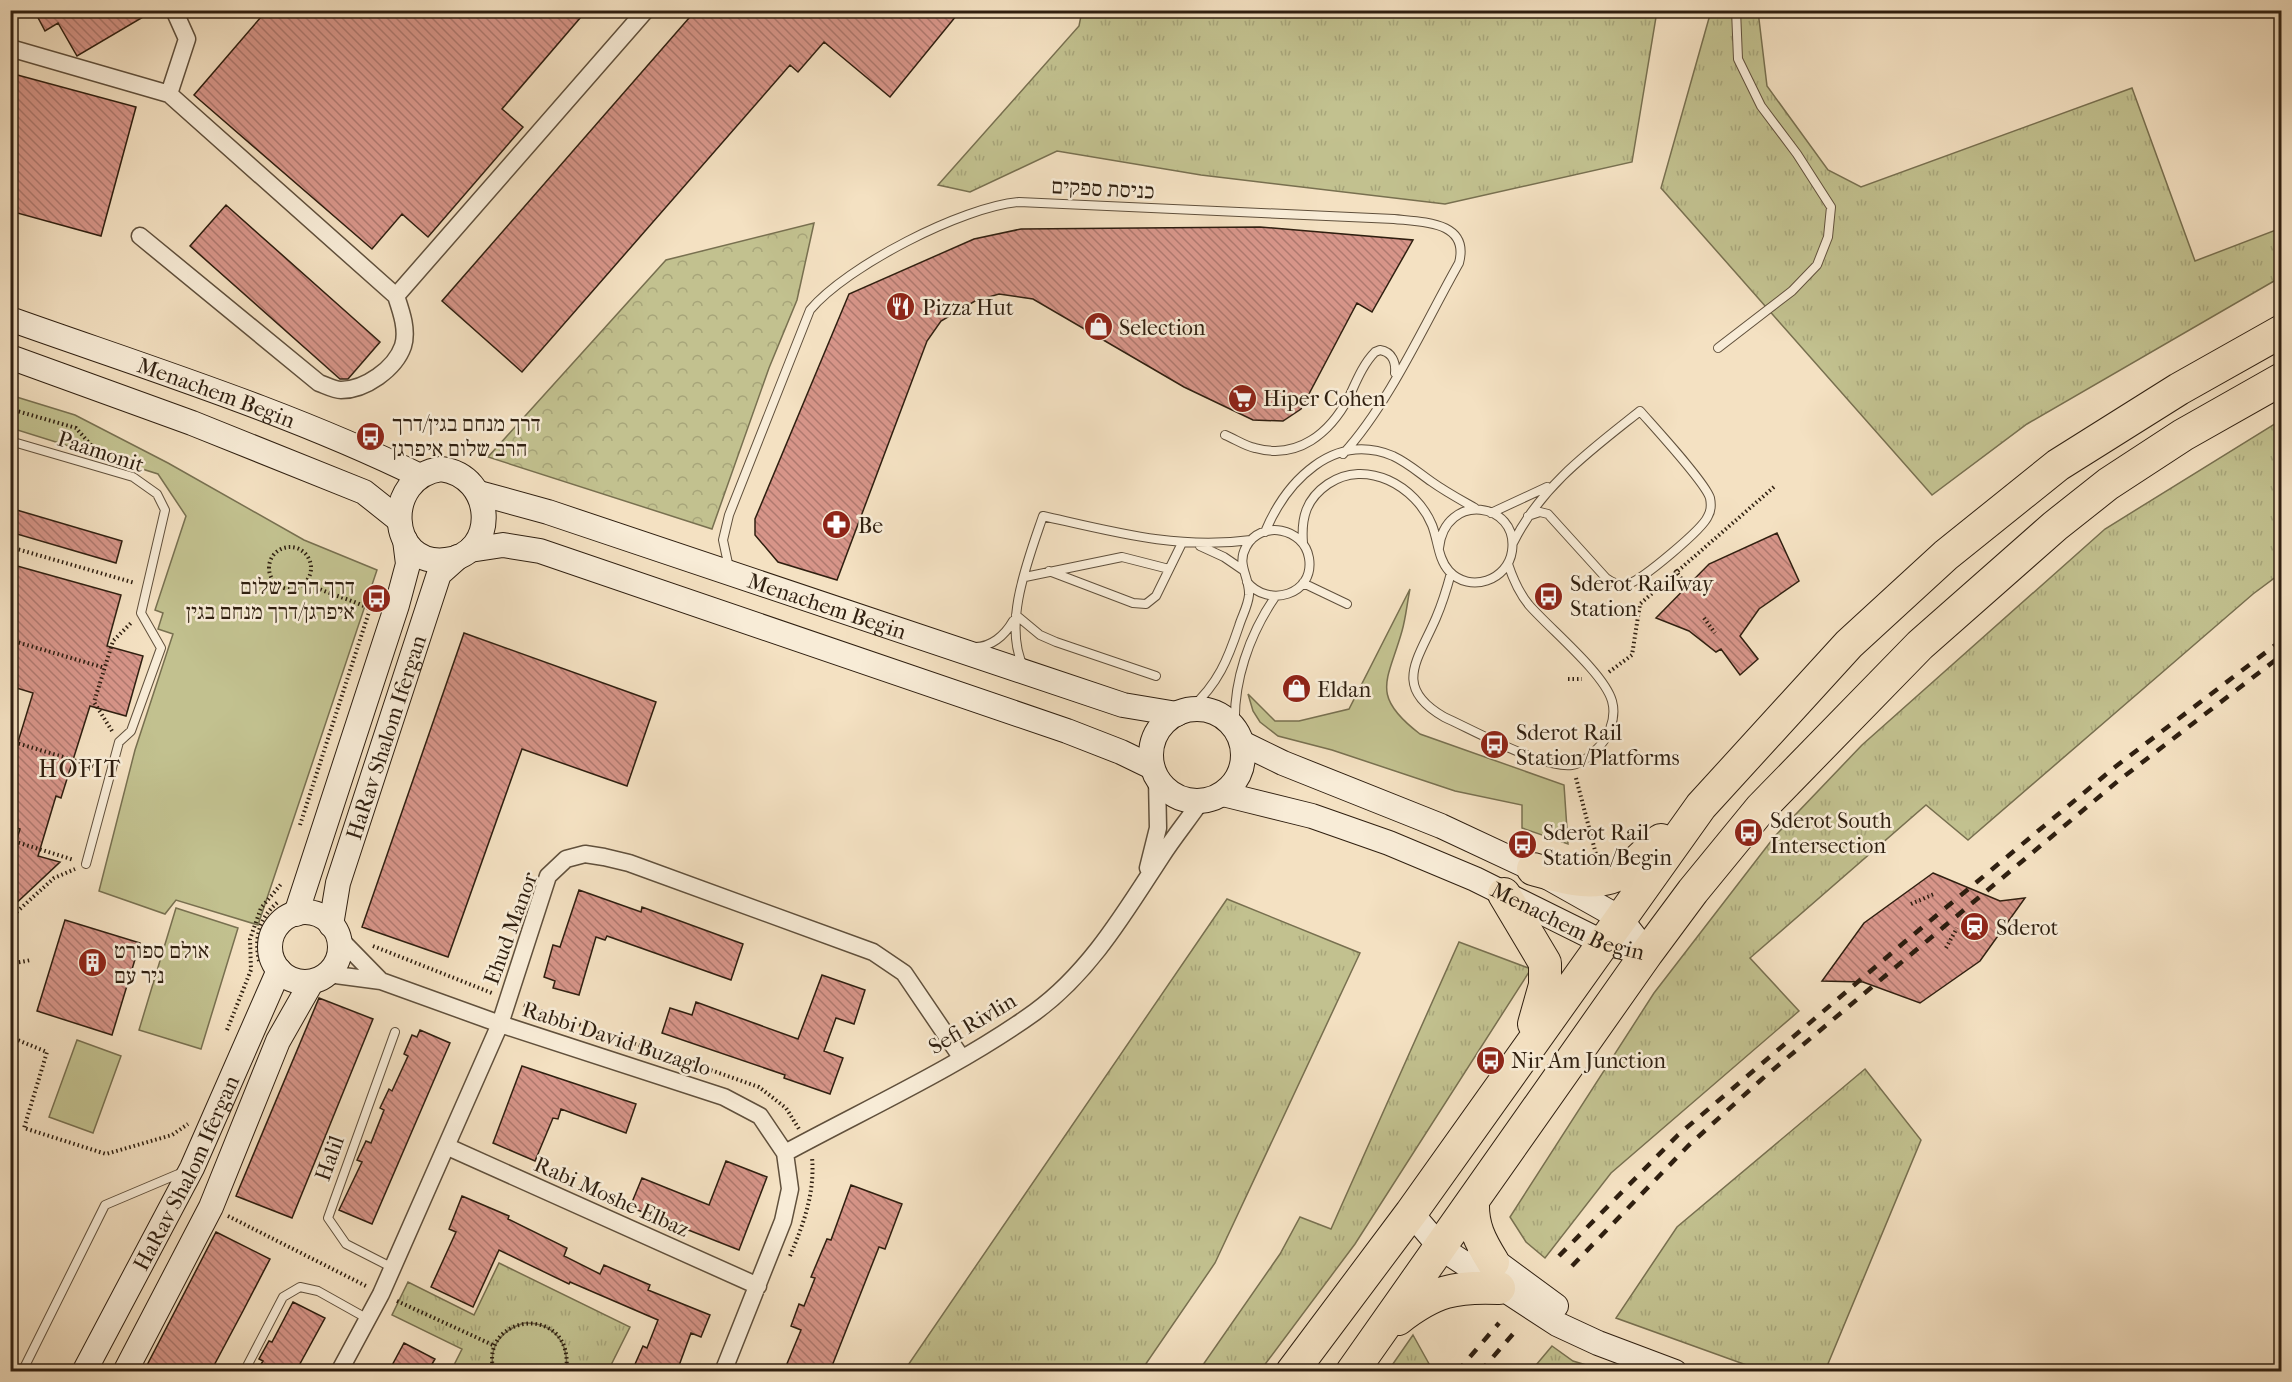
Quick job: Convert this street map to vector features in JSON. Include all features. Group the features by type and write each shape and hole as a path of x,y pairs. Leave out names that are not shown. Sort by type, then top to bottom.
{"highway":[{"path":"1292,1371 1411,1213 1701,806 1849,644 1946,555 2058,465 2112,430 2282,331"},
{"path":"1352,1371 1647,953 1693,891 1761,807 1920,645 2055,526 2108,484 2183,435 2282,379"},
{"path":"1533,869 1572,880 1603,880 1629,868 1701,806"},
{"path":"1504,894 1545,963 1545,985 1528,1047"},
{"path":"1380,1332 1417,1304 1439,1293 1466,1287 1496,1275 1478,1239 1472,1219 1473,1201"}],"main road":[{"name":"Menachem Begin","path":"10,319 196,385 376,454 420,476"},
{"name":"Menachem Begin","path":"10,357 192,423 364,492 402,529"},
{"path":"430,471 453,471 464,475 479,492 484,513 483,526 464,553 446,560 423,556 402,529 406,490 420,476 430,471"},
{"name":"Menachem Begin","path":"479,492 548,512 1123,705 1184,711"},
{"name":"HaRav Shalom Ifergan","path":"291,905 397,605 408,564 402,529"},
{"name":"Menachem Begin","path":"464,553 503,545 540,551 1067,731 1121,752 1155,773"},
{"name":"HaRav Shalom Ifergan","path":"335,931 338,883 435,584 439,574 464,553"},
{"path":"1184,711 1212,711 1238,735 1243,759 1240,773 1212,798 1179,797 1155,773 1151,754 1156,733 1166,721 1184,711"},
{"name":"Menachem Begin","path":"1238,735 1283,763 1441,826 1533,869 1620,918 1647,953"},
{"name":"Menachem Begin","path":"1212,798 1312,816 1429,858 1602,942 1647,953"},
{"path":"291,905 319,915 335,931 338,960 319,978 293,980 269,967 273,936 291,905"},
{"name":"HaRav Shalom Ifergan","path":"84,1371 192,1168 269,967"},
{"name":"HaRav Shalom Ifergan","path":"125,1371 211,1208 278,1041 319,978"},
{"path":"1411,1213 1578,1335 1675,1371"}],"street":[{"path":"169,94 187,39 174,10"},
{"path":"396,296 646,10"},
{"path":"10,48 169,94 396,296 404,324 403,346 387,368 368,383 340,390 319,383 140,236"},
{"name":"Sefi Rivlin","path":"1143,887 1158,828 1155,773"},
{"name":"Sefi Rivlin","path":"785,1153 961,1057 1036,1011 1064,986 1117,926 1143,887 1212,798"},
{"name":"Ehud Manor","path":"339,1371 381,1294 448,1147 500,1024 548,876 566,859 585,854 628,863 873,952 904,973 961,1057"},
{"name":"Rabbi David Buzaglo","path":"335,931 381,981"},
{"name":"Rabbi David Buzaglo","path":"319,978 381,981 500,1024 724,1097 760,1116 785,1153"},
{"name":"Rabi Moshe Elbaz","path":"448,1147 758,1286"},
{"path":"723,1371 783,1221 790,1189 785,1153"}],"lane":[{"path":"1718,348 1792,291 1817,265 1828,237 1831,207 1797,154 1761,106 1747,78 1738,59 1736,10"},
{"name":"כניסת ספקים","path":"739,577 728,567 723,540 729,515 810,310 832,286 866,265 962,215 988,206 1019,202 1371,217 1444,227 1455,234 1462,252 1459,263 1392,381 1362,430 1343,454"},
{"path":"1225,435 1254,448 1278,451 1300,447 1317,439 1331,425 1375,352 1385,351 1394,359 1396,366 1392,381"},
{"path":"1451,573 1436,618 1413,670 1416,693 1431,709 1542,761 1573,765 1596,751 1611,728 1613,703 1599,679 1528,604 1513,579 1508,564 1513,543 1527,516 1552,484 1640,411 1706,489 1710,498 1708,516 1702,524 1634,582 1616,584 1597,569 1548,514 1540,512 1527,516"},
{"name":"Paamonit","path":"10,441 133,477 157,494 165,510 141,613"},
{"path":"1265,532 1274,509 1292,484 1319,463 1343,454 1364,451 1392,456 1476,509 1491,513 1506,524 1513,543"},
{"path":"1247,582 1261,594 1275,597 1290,594 1303,583 1309,565 1303,543 1303,519 1315,495 1334,480 1365,474 1397,483 1412,495 1424,509 1442,559 1451,573 1469,582 1480,583 1491,580 1508,564"},
{"path":"1491,513 1552,484"},
{"path":"1439,548 1440,535 1454,515 1476,509"},
{"path":"1031,675 1023,667 1014,629 1025,577 1043,516 1197,545 1251,540 1265,532 1284,531 1303,543"},
{"path":"1184,711 1208,693 1222,671 1246,604 1247,582 1243,570 1243,555 1251,540"},
{"path":"1049,571 1133,603 1146,604 1156,596 1182,543"},
{"path":"1197,545 1224,557 1243,570"},
{"path":"1025,577 1122,557 1169,568"},
{"path":"1303,583 1347,604"},
{"path":"1238,735 1237,690 1240,676 1255,631 1275,597"},
{"path":"86,864 119,742 131,731 161,648 141,613"},
{"path":"948,645 981,647 1002,636 1016,615"},
{"path":"1016,615 1040,635 1056,642 1156,676"},
{"name":"Halil","path":"393,1268 346,1244 328,1218 395,1032"},
{"path":"22,1371 105,1205 192,1168"},
{"path":"244,1371 283,1297 300,1287 318,1291 368,1318"}],"path":[{"path":"10,409 76,428"},
{"path":"1599,679 1632,655 1640,604 1774,487"},
{"path":"10,547 147,587"},
{"path":"288,548 301,551 306,556 310,569 305,582 293,589 286,589 274,583 269,564 276,553 288,548"},
{"path":"1665,556 1687,586"},
{"path":"299,829 370,609 351,599 321,591 305,582"},
{"path":"119,742 94,702 113,640 141,613"},
{"path":"1704,618 1715,633"},
{"path":"10,640 105,668"},
{"path":"10,741 112,772"},
{"path":"1573,765 1603,880"},
{"path":"10,840 86,864"},
{"path":"10,918 54,878 86,864"},
{"path":"225,1036 250,970 250,939 261,908 281,886 284,875"},
{"path":"1911,904 1934,894"},
{"path":"269,967 255,944 259,930 268,910 291,905"},
{"path":"1946,948 1957,928"},
{"path":"10,964 31,960"},
{"path":"10,1038 47,1052 24,1128 106,1154 172,1135 192,1122"},
{"path":"211,1208 381,1294 495,1346"},
{"path":"494,1371 492,1353 503,1333 513,1326 536,1323 548,1327 558,1335 565,1347 568,1359 566,1371"}],"green space":[{"path":"1082,10 1657,11 1632,162 1445,204 1201,175 1057,151 970,192 938,185 1079,26"},
{"path":"1711,11 1758,11 1767,86 1828,170 1861,187 2132,88 2195,261 2281,228 2281,277 2027,424 1932,495 1661,188"},
{"path":"814,223 797,300 769,368 712,529 488,457 666,260"},
{"path":"10,395 75,415 168,463 304,540 377,570 258,925 176,900 165,914 99,891 135,750 173,634 158,629 163,613 155,610 186,516 158,474 11,428"},
{"path":"2281,420 2281,573 2253,594 1968,840 1926,805 1750,958 1799,1011 1611,1173 1545,1258 1526,1242 1510,1217 1654,993 1775,836 1862,745 2105,529"},
{"path":"1410,589 1403,626 1388,675 1388,697 1394,708 1420,734 1564,785 1568,844 1522,828 1522,805 1455,791 1332,750 1278,736 1260,722 1253,711 1248,694 1275,721 1299,721 1349,709"},
{"path":"1227,899 1360,953 1215,1263 1141,1371 904,1371"},
{"path":"176,908 238,928 201,1049 139,1030"},
{"path":"1459,942 1531,969 1355,1244 1260,1371 1198,1372 1280,1254 1300,1217 1331,1229"},
{"path":"77,1040 121,1056 93,1133 49,1117"},
{"path":"1865,1069 1921,1140 1825,1371 1763,1371 1616,1318 1677,1227"},
{"path":"499,1263 630,1327 608,1371 451,1371 462,1349 392,1315 408,1282 474,1315"},
{"path":"524,1323 543,1326 557,1336 565,1352 566,1371 494,1371 493,1354 498,1341 509,1330"},
{"path":"1413,1335 1433,1371 1388,1371"},
{"path":"1552,1346 1573,1361 1606,1371 1531,1371"}],"building":[{"path":"34,10 155,10 77,56 58,23 45,31"},
{"path":"267,10 587,10 502,109 523,127 428,237 402,214 372,249 194,95"},
{"path":"696,10 961,10 890,97 824,42 798,72 790,65 522,372 442,301"},
{"path":"10,73 136,107 101,236 10,211"},
{"path":"226,205 380,342 348,379 340,379 190,246"},
{"path":"1260,227 1413,240 1372,312 1357,303 1301,409 1283,421 1253,420 1184,387 1033,299 999,294 975,301 941,321 927,341 837,580 778,562 755,535 755,519 849,294 974,239 1021,229"},
{"path":"10,508 122,541 116,563 10,532"},
{"path":"1777,533 1799,581 1759,609 1740,636 1758,659 1740,675 1721,649 1716,652 1689,631 1656,618 1709,564"},
{"path":"10,564 121,595 107,646 143,656 126,716 90,706 61,798 56,796 38,856 60,862 10,909 10,861 20,829 10,826 10,753 14,755 33,693 10,686"},
{"path":"464,633 656,702 627,786 522,749 448,957 362,927"},
{"path":"1933,873 2000,901 2025,898 1980,961 1920,1003 1863,982 1822,981 1864,923"},
{"path":"579,890 641,912 642,907 743,944 731,980 607,936 605,940 596,937 579,995 553,988 555,981 544,977 553,945 560,947"},
{"name":"אולם ספורט ניר עם","path":"65,920 140,943 112,1035 37,1011"},
{"path":"822,975 865,990 854,1024 836,1018 824,1051 843,1058 830,1094 784,1078 785,1075 662,1033 670,1008 692,1015 696,1002 798,1039"},
{"path":"319,998 373,1019 292,1218 236,1196"},
{"path":"420,1030 450,1043 372,1224 339,1210 362,1162 357,1160 366,1141 371,1143 384,1110 380,1108 389,1089 392,1091 408,1056 404,1054 412,1035 417,1037"},
{"path":"522,1066 636,1104 626,1133 561,1109 558,1119 553,1118 535,1161 493,1143"},
{"path":"726,1161 767,1177 739,1250 630,1207 642,1178 709,1205"},
{"path":"851,1185 902,1204 885,1249 879,1247 830,1371 784,1371 801,1330 791,1326 799,1304 804,1306 815,1278 811,1277 827,1239 831,1240"},
{"path":"462,1196 509,1216 508,1219 567,1248 564,1256 600,1274 604,1265 650,1285 648,1290 710,1315 701,1337 691,1333 677,1371 632,1371 643,1346 647,1348 658,1320 570,1282 569,1284 499,1250 473,1307 431,1287 456,1232 449,1229"},
{"path":"216,1232 270,1259 211,1371 144,1371"},
{"path":"293,1302 325,1318 296,1371 257,1371 263,1361 259,1359 269,1341 272,1342"},
{"path":"404,1343 435,1359 428,1371 389,1371"}],"railway":[{"path":"1559,1256 1678,1135 2115,767 2282,640"},
{"path":"1572,1266 1688,1146 1762,1079 2118,781 2282,655"},
{"path":"1457,1372 1499,1323"},
{"path":"1480,1372 1513,1334"}],"place":[{"name":"Pizza Hut","path":"901,307"},
{"name":"Selection","path":"1098,327"},
{"name":"Hiper Cohen","path":"1242,398"},
{"name":"דרך מנחם בגין/דרך הרב שלום איפרגן","path":"371,436"},
{"name":"Be","path":"837,525"},
{"name":"Sderot Railway Station","path":"1549,596"},
{"name":"דרך הרב שלום איפרגן/דרך מנחם בגין","path":"376,599"},
{"name":"Eldan","path":"1296,689"},
{"name":"Sderot Rail Station/Platforms","path":"1495,745"},
{"name":"Sderot South Intersection","path":"1749,833"},
{"name":"Sderot Rail Station/Begin","path":"1522,845"},
{"name":"Sderot","path":"1975,927"},
{"name":"אולם ספורט ניר עם","path":"93,963"},
{"name":"Nir Am Junction","path":"1490,1060"}],"district":[{"name":"HOFIT","path":"80,769"}]}
